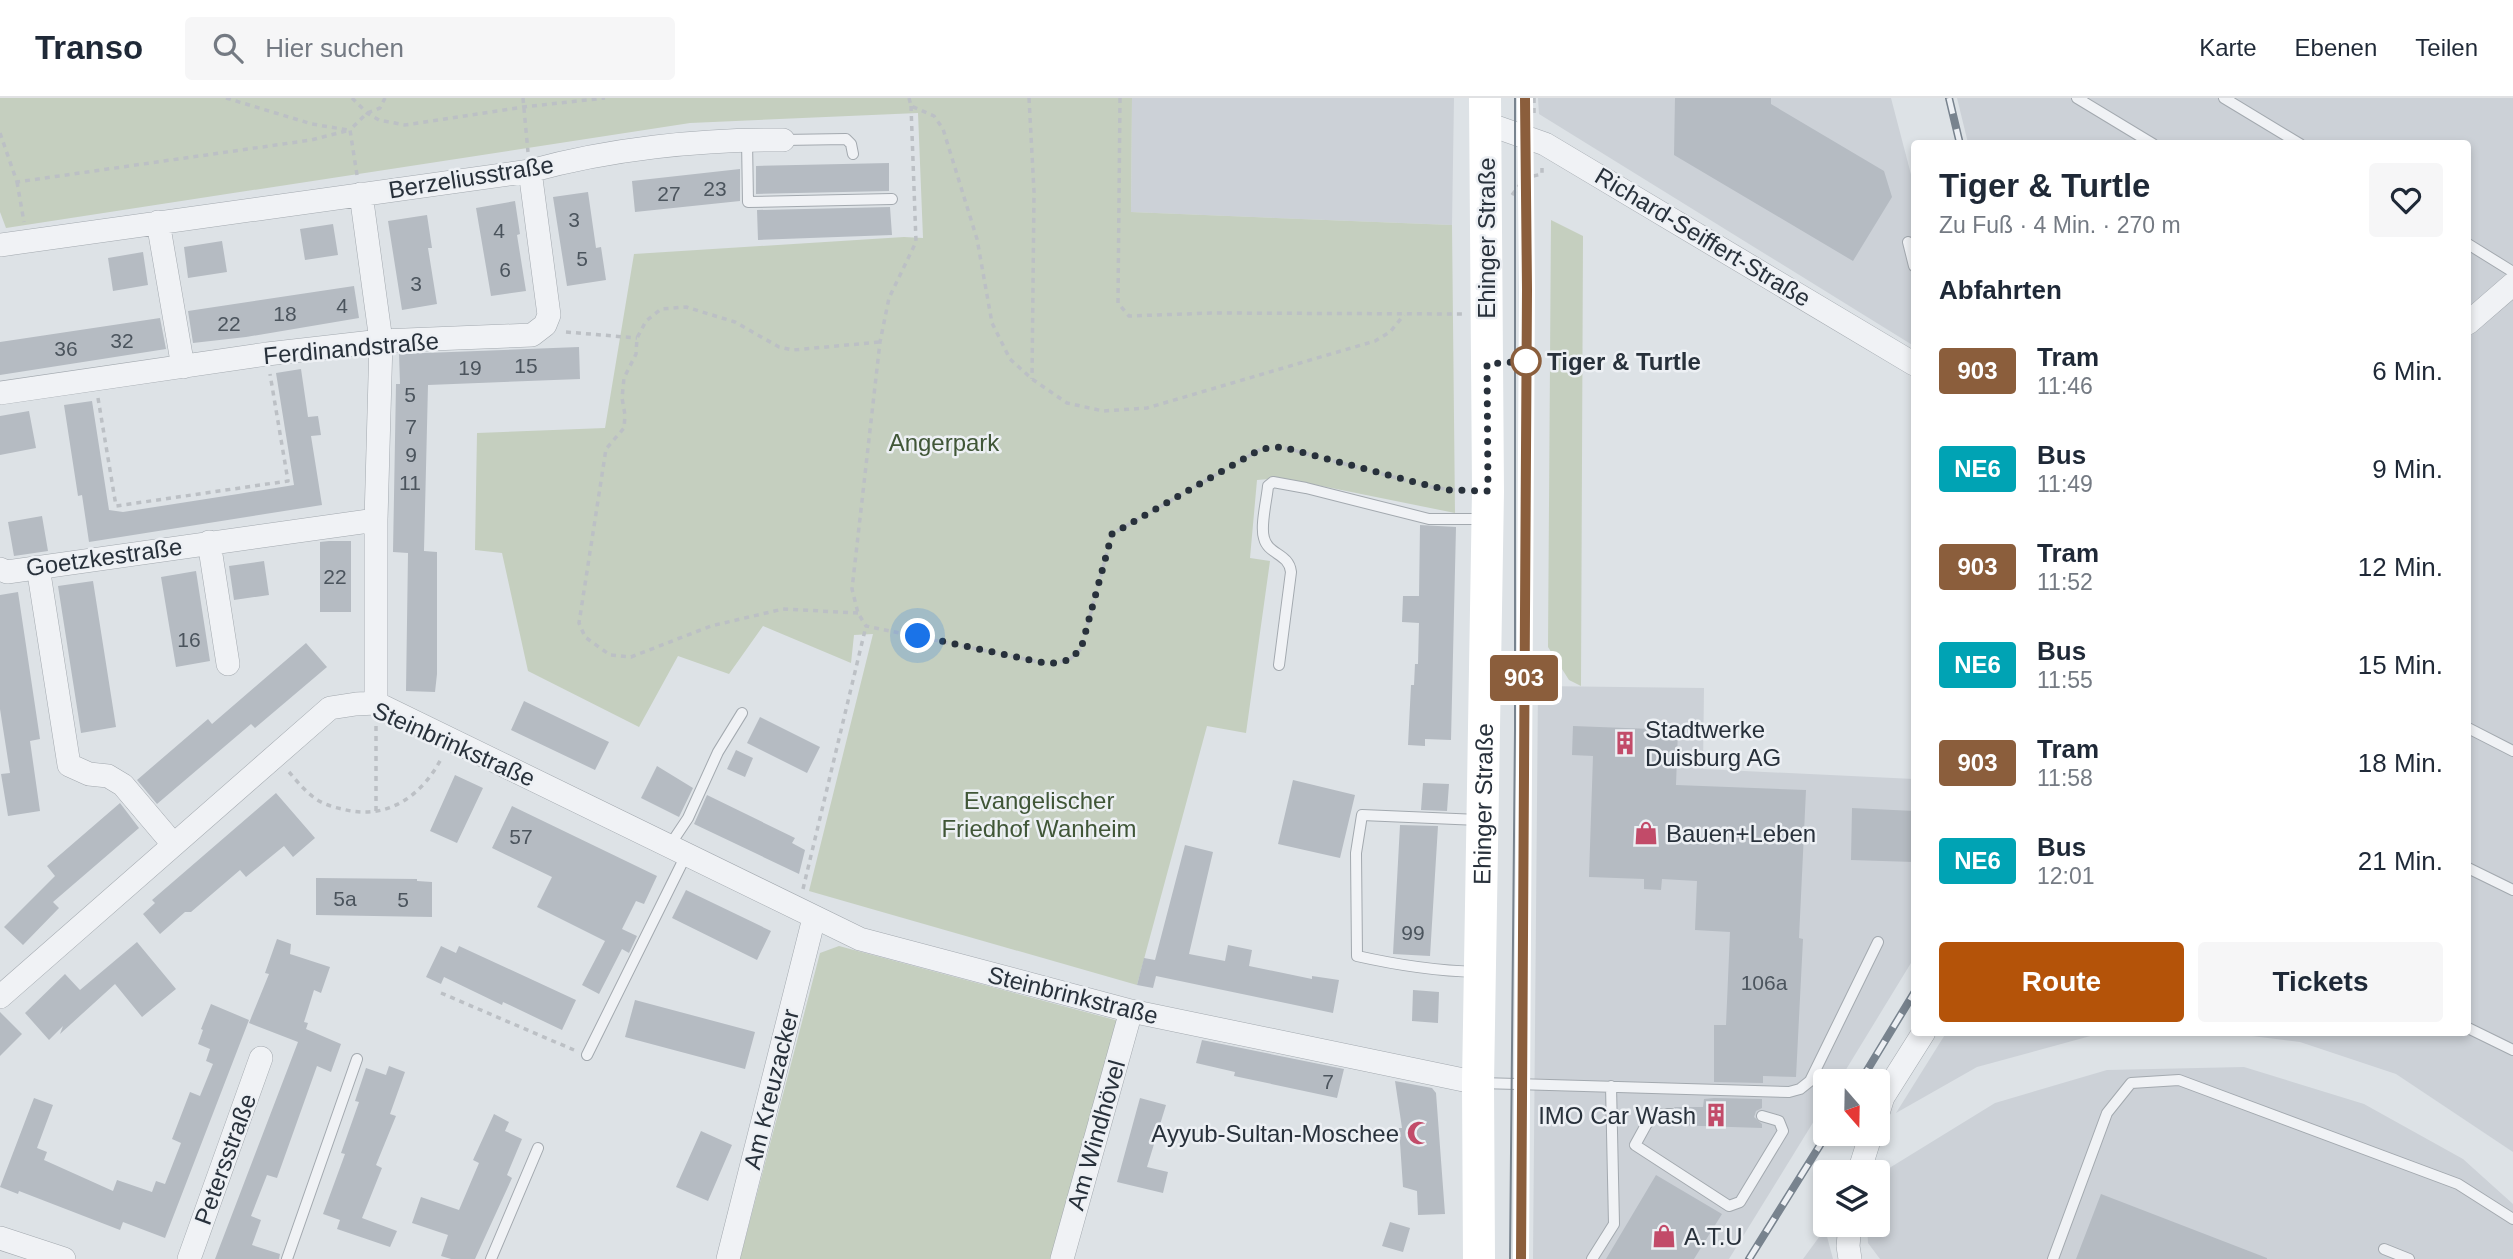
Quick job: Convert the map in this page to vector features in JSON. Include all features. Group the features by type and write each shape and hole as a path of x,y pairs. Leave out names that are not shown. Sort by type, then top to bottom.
{"street":[{"name":"Richard-Seiffert-Straße","path":"1485,110 1911,357"},
{"name":"Ehinger Straße","path":"1479,1259 1479,972 1488,505 1485,110"},
{"name":"Berzeliusstraße","path":"0,245 530,171 673,145 783,140"},
{"path":"530,171 550,315 545,325"},
{"path":"361,194 381,341 376,520 376,703"},
{"path":"158,222 183,368"},
{"path":"2471,320 2513,284"},
{"name":"Ferdinandstraße","path":"0,393 381,341 532,335 545,325"},
{"name":"Goetzkestraße","path":"0,569 7,572 376,520"},
{"name":"Goetzkestraße","path":"209,542 228,664"},
{"path":"38,567 69,765 89,774 108,776 123,785 173,844"},
{"name":"Steinbrinkstraße","path":"0,997 330,708 376,703 860,939 1131,1012 1478,1083"},
{"name":"Am Kreuzacker","path":"728,1259 806,914"},
{"name":"Am Windhövel","path":"1062,1259 1131,1012"},
{"path":"1890,1086 1921,1036"},
{"name":"Petersstraße","path":"189,1259 261,1058"},
{"path":"1849,1237 1850,1259"},
{"path":"7,1246 64,1259"}],"lane":[{"path":"2077,98 2146,140"},
{"path":"2224,98 2293,140"},
{"path":"783,140 846,139 851,144 853,154"},
{"path":"747,140 748,202 892,199"},
{"path":"1908,242 1911,254"},
{"path":"2471,246 2513,272"},
{"path":"1279,665 1291,572 1290,563 1270,549 1263,537 1268,486 1273,482 1429,519 1488,505"},
{"path":"587,1055 679,849 688,818 718,752 742,713"},
{"path":"2471,730 2513,751"},
{"path":"1479,972 1395,965 1357,956 1356,853 1362,816 1482,820"},
{"path":"2471,869 2513,890"},
{"path":"1478,1083 1788,1093 1800,1089 1810,1081 1878,942"},
{"path":"2471,1029 2513,1050"},
{"path":"287,1259 357,1059"},
{"path":"2053,1259 2107,1113 2131,1083 2179,1080 2458,1184 2513,1219"},
{"path":"1592,1259 1614,1224 1611,1086"},
{"path":"1671,1114 1656,1114 1646,1125 1635,1145 1728,1206 1740,1202 1783,1131 1779,1121 1762,1116"},
{"path":"491,1259 538,1148"},
{"path":"2384,1249 2409,1259"}],"path":[{"path":"226,98 312,124 350,130"},
{"path":"352,98 367,113 379,120 405,125 605,98"},
{"path":"18,182 311,140 350,130 367,113 380,108 385,98"},
{"path":"523,98 527,144"},
{"path":"806,914 866,626 858,613 852,589 880,342 889,298 916,242 909,98"},
{"path":"1029,98 1034,192 1032,380"},
{"path":"1120,98 1118,303 1129,316 1211,313 1486,314"},
{"path":"911,106 934,116 943,130 977,239 992,323 1010,359 1032,380 1067,403 1103,411 1147,408 1375,341 1390,332 1404,315"},
{"path":"350,130 361,194"},
{"path":"0,133 18,182 27,242"},
{"path":"1511,197 1516,186 1525,178 1542,174 1545,144"},
{"path":"858,613 783,608 711,626 631,657 610,654 586,637 579,623 607,449 624,428 624,378 636,354 637,338 646,321 661,309 686,307 735,322 779,347 793,350 880,342"},
{"path":"545,325 566,332 637,338"},
{"path":"94,380 116,506 288,481 267,355"},
{"path":"866,626 1049,664 1069,660 1081,649 1112,534 1261,449 1282,447 1448,490 1488,505"},
{"path":"376,703 376,812"},
{"path":"274,757 312,797 343,810 376,812 406,801 419,790 432,777 451,738"},
{"path":"441,993 587,1055"}],"shaded area":[{"path":"1132,98 1454,98 1452,225 1131,212"},
{"path":"1538,98 1891,98 1911,175 1911,344 1539,114"},
{"path":"1957,98 2513,98 2513,1152 2396,1074 2300,1042 2252,1036 2471,1036 2471,140 1967,140"},
{"path":"1538,686 1704,688 1703,769 1911,779 1911,963 1846,1069 1813,1069 1813,1122 1729,1259 1533,1259"},
{"path":"1944,1036 2090,1036 1977,1067 1896,1113"},
{"path":"2244,1067 2364,1104 2463,1159 2513,1204 2513,1259 1880,1259 1868,1243 1868,1237 1890,1237 1890,1168 1995,1103 2107,1070"},
{"path":"1819,1237 1827,1237 1833,1259 1803,1259"}],"green space":[{"name":"Angerpark","path":"0,98 1132,98 1131,212 1452,225 1455,513 1282,478 1257,480 1250,558 1270,561 1246,733 1207,726 1137,985 809,891 873,634 854,635 851,663 763,626 729,674 678,656 639,727 528,671 502,553 475,550 477,433 605,428 634,254 923,238 918,113 690,123 6,228 0,212"},
{"path":"1551,220 1583,236 1581,686 1569,680 1548,647"},
{"path":"839,946 1119,1021 1052,1259 740,1259 820,953"}],"building":[{"path":"1675,98 1771,98 1771,104 1884,171 1892,197 1853,261 1674,155"},
{"path":"889,163 889,191 756,194 756,166"},
{"path":"740,169 740,201 635,212 632,181"},
{"path":"588,192 596,248 601,247 606,280 567,286 553,197"},
{"path":"515,201 520,234 517,235 526,291 491,296 476,208"},
{"path":"890,207 892,235 758,240 757,210"},
{"path":"427,215 432,248 428,248 437,304 402,310 388,221"},
{"path":"333,224 338,255 305,260 300,229"},
{"path":"222,241 227,272 188,278 184,247"},
{"path":"143,252 148,285 113,291 108,258"},
{"path":"354,286 359,318 193,343 188,311"},
{"path":"160,318 166,349 0,375 0,342"},
{"path":"579,347 580,379 428,385 424,551 437,552 437,674 435,692 406,691 408,553 393,552 399,354"},
{"path":"301,369 308,417 318,416 321,435 311,436 322,505 89,542 82,495 78,496 64,405 92,401 109,510 123,512 294,485 276,373"},
{"path":"29,411 36,448 0,455 0,416"},
{"path":"42,516 48,551 14,556 8,522"},
{"path":"1420,525 1456,527 1451,740 1425,739 1425,746 1408,745 1411,685 1414,685 1415,664 1418,664 1419,623 1402,622 1403,596 1419,596"},
{"path":"351,541 351,612 320,612 320,542"},
{"path":"264,561 269,595 234,600 229,566"},
{"path":"196,571 210,661 176,667 161,577"},
{"path":"93,581 116,727 81,733 58,586"},
{"path":"18,592 40,739 30,741 40,811 8,816 1,774 10,773 0,709 0,595"},
{"path":"306,643 327,667 255,728 251,724 157,804 137,780 208,719 212,724"},
{"path":"524,701 609,742 595,770 511,730"},
{"path":"760,717 820,747 807,773 747,743"},
{"path":"1573,726 1678,730 1676,785 1806,790 1799,938 1803,939 1796,1077 1763,1076 1763,1083 1714,1082 1714,1025 1726,1025 1730,932 1695,930 1697,881 1662,879 1661,890 1644,889 1644,879 1589,877 1593,756 1572,755"},
{"path":"736,750 753,758 745,777 727,769"},
{"path":"657,766 693,788 679,817 641,798"},
{"path":"455,775 483,788 457,843 430,831"},
{"path":"1293,780 1355,795 1340,858 1278,844"},
{"path":"1423,783 1449,784 1447,811 1421,810"},
{"path":"276,793 315,838 293,857 284,846 246,877 240,870 191,912 185,912 160,934 143,914 155,903 152,900"},
{"path":"707,795 795,838 792,843 805,850 799,874 694,824"},
{"path":"120,803 139,828 53,902 59,908 23,945 4,927 55,876 47,866"},
{"path":"512,806 657,876 644,904 636,901 622,929 637,936 629,953 622,949 599,994 582,985 605,941 537,907 552,877 492,848"},
{"path":"1852,808 1911,811 1911,862 1851,860"},
{"path":"1400,825 1438,826 1430,956 1393,954"},
{"path":"1185,845 1213,852 1189,954 1225,961 1228,945 1252,950 1249,966 1312,979 1312,976 1339,980 1333,1013 1156,976 1153,988 1137,985 1144,958 1155,960"},
{"path":"316,878 417,879 432,882 432,917 316,915"},
{"path":"686,890 771,931 757,960 672,918"},
{"path":"277,939 291,944 290,954 330,967 321,993 314,990 304,1022 308,1023 306,1029 341,1044 331,1072 317,1066 277,1178 267,1175 251,1216 261,1220 252,1245 280,1254 279,1259 215,1259 298,1042 249,1023 269,974 265,973"},
{"path":"137,942 176,989 142,1017 115,984 60,1034 63,1026 49,1040 25,1013 65,974 80,990"},
{"path":"441,946 456,953 459,946 576,1000 562,1030 444,977 441,984 426,977"},
{"path":"1413,990 1439,992 1438,1023 1412,1021"},
{"path":"635,1000 755,1032 745,1069 625,1037"},
{"path":"211,1004 249,1020 165,1238 123,1222 120,1230 19,1191 18,1194 0,1187 34,1098 53,1105 37,1148 47,1152 44,1160 113,1191 117,1180 152,1192 156,1181 165,1184 181,1143 172,1139 190,1092 200,1096 213,1064 206,1061 210,1049 198,1044"},
{"path":"0,1012 22,1034 0,1056"},
{"path":"1202,1040 1344,1069 1337,1098 1234,1076 1235,1072 1196,1063"},
{"path":"389,1066 405,1072 390,1114 396,1116 376,1165 382,1168 362,1218 397,1231 390,1247 337,1229 340,1220 323,1214 345,1154 341,1153 359,1102 355,1101 366,1068 386,1075"},
{"path":"1395,1081 1432,1088 1436,1093 1445,1214 1418,1215 1417,1191 1403,1187 1399,1128 1402,1128"},
{"path":"1140,1098 1166,1105 1147,1167 1168,1172 1163,1193 1117,1182"},
{"name":"IMO Car Wash","path":"1704,1099 1762,1099 1762,1108 1756,1111 1754,1117 1762,1124 1762,1128 1671,1125 1679,1115 1674,1107 1703,1107"},
{"path":"494,1114 509,1122 505,1131 522,1139 507,1175 512,1178 475,1259 451,1259 441,1256 448,1235 412,1223 421,1197 459,1210 479,1163 473,1160"},
{"path":"701,1131 732,1145 708,1201 676,1187"},
{"name":"A.T.U","path":"1656,1175 1722,1214 1694,1259 1606,1259"},
{"path":"2101,1194 2267,1258 2267,1259 2076,1259"},
{"path":"1390,1222 1410,1228 1403,1252 1382,1246"}],"tram line":[{"path":"1510,1259 1515,730 1515,98"},
{"name":"903","path":"1521,1259 1527,289 1525,98"},
{"path":"1526,258 1526,356"}],"railway":[{"path":"1949,98 1959,140"},
{"path":"1868,1069 1911,998"},
{"path":"1749,1259 1820,1146"}],"place":[{"name":"Tiger & Turtle","path":"1526,361"},
{"name":"Stadtwerke Duisburg AG","path":"1625,743"},
{"name":"Bauen+Leben","path":"1646,833"},
{"name":"IMO Car Wash","path":"1716,1115"},
{"name":"Ayyub-Sultan-Moschee","path":"1419,1133"},
{"name":"A.T.U","path":"1664,1236"}],"route":[{"path":"918,636 1049,664 1069,660 1081,649 1112,534 1261,449 1282,447 1448,490 1488,491 1487,364 1526,361"}],"park label":[{"name":"Evangelischer Friedhof Wanheim","path":"1039,814"}]}
